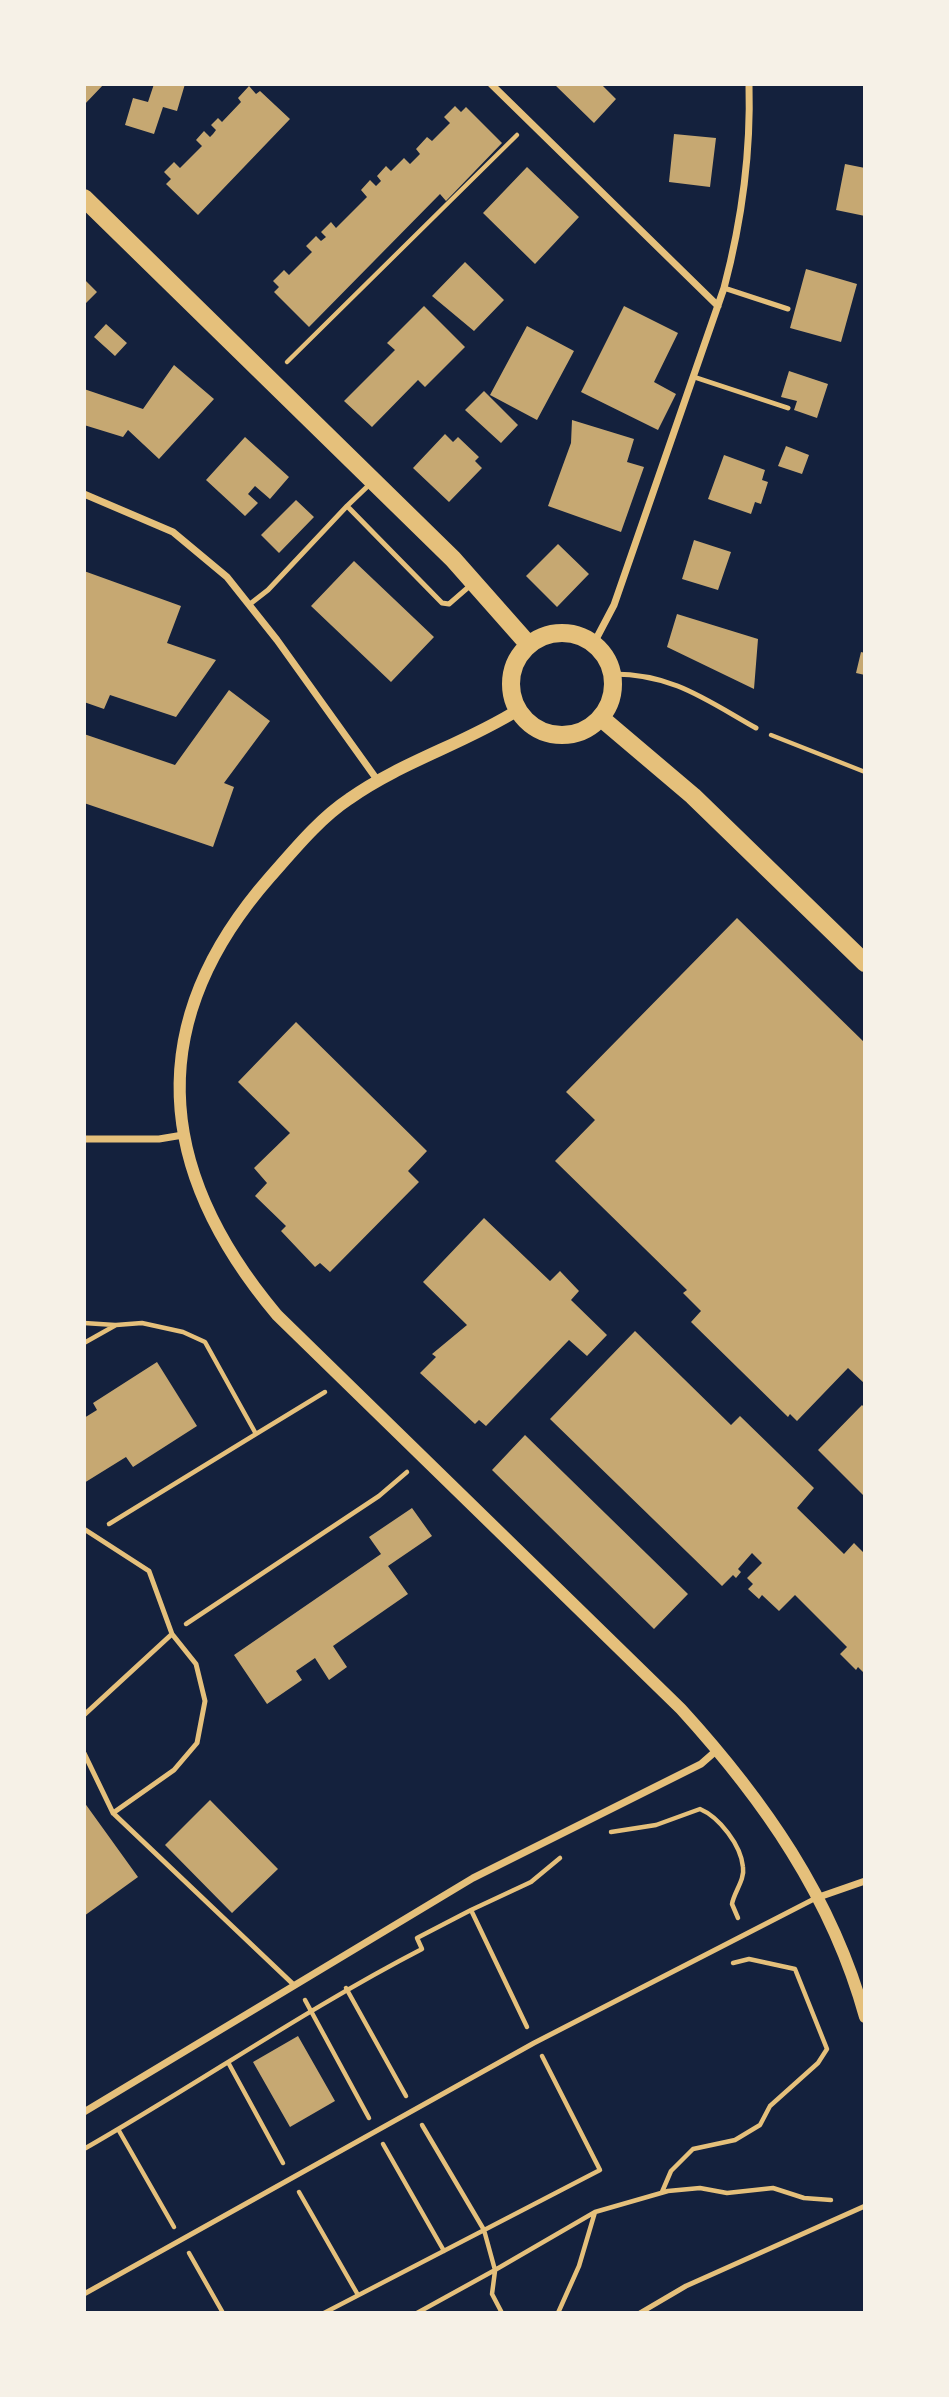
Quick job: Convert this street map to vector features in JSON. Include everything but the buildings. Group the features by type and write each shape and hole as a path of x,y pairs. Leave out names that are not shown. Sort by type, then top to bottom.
{"main road":[{"path":"84,198 374,480 474,583 529,645"},
{"path":"554,633 582,636 594,643 609,662 613,674 612,697 601,718 584,730 552,735 533,726 518,710 511,691 512,671 529,645 554,633"},
{"path":"601,718 693,796 865,962"}],"street":[{"path":"491,84 718,306"},
{"path":"594,643 614,605 724,288 736,243 748,173 750,84"},
{"path":"84,494 173,532 227,577 250,604 378,781"},
{"path":"518,710 348,799 293,851 241,914 223,943 196,1003 186,1036 180,1073 183,1135 200,1197 215,1227 238,1266 277,1315 662,1690 718,1749 780,1831 819,1897 848,1959 865,2017"},
{"path":"84,1139 159,1139 183,1135"},
{"path":"84,2112 473,1878 701,1764 718,1749"},
{"path":"819,1897 865,1881"}],"lane":[{"path":"724,288 788,309"},
{"path":"694,377 788,408"},
{"path":"250,604 268,590 374,480"},
{"path":"347,506 442,603 449,604 474,583"},
{"path":"613,674 641,674 675,683 756,728"},
{"path":"84,1529 149,1571 172,1634 196,1664 205,1701 197,1743 174,1770 113,1813"},
{"path":"84,1715 172,1634"},
{"path":"84,1754 113,1813 294,1985"},
{"path":"84,2294 534,2043 819,1897"},
{"path":"640,2313 687,2286 865,2206"}],"path":[{"path":"285,364 530,122"},
{"path":"756,728 865,772"},
{"path":"84,1323 142,1323 183,1332 205,1342 256,1434"},
{"path":"84,1343 116,1325"},
{"path":"93,1534 326,1392"},
{"path":"172,1634 379,1496 407,1472"},
{"path":"601,1835 656,1825 700,1810 713,1815 740,1854 744,1867 732,1905 738,1918 727,1924 735,1942"},
{"path":"84,2148 250,2051 346,1988 422,1949 417,1938 531,1882 563,1855"},
{"path":"324,2313 600,2170 534,2043 471,1910"},
{"path":"662,2193 671,2171 693,2149 735,2140 760,2125 770,2106 818,2063 827,2049 795,1969 749,1959 732,1964 723,1948"},
{"path":"346,1988 413,2110 484,2230 495,2270 492,2294 502,2313"},
{"path":"118,2129 223,2313"},
{"path":"417,2313 596,2212 662,2193 700,2188 727,2193 773,2188 804,2198 831,2200"},
{"path":"558,2313 579,2266 596,2212"}]}
